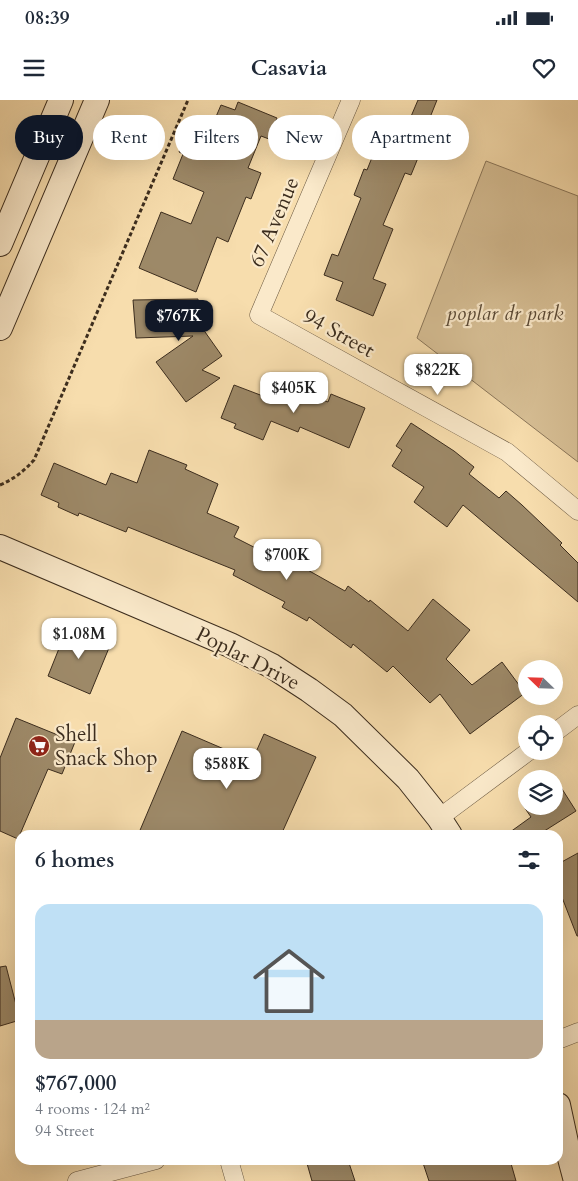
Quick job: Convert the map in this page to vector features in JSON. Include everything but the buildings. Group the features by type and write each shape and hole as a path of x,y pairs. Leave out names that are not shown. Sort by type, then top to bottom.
{"street":[{"path":"0,244 61,100"},
{"path":"0,328 97,100"},
{"name":"67 Avenue","path":"262,307 351,100"},
{"name":"94 Street","path":"262,307 259,315 507,452 578,511"},
{"name":"Poplar Drive","path":"0,547 230,645 272,666 343,715 371,741 408,780 445,827"},
{"path":"563,726 578,714"},
{"path":"445,827 519,760"},
{"path":"563,1038 578,1032"},
{"path":"563,1131 576,1181"},
{"path":"77,1181 137,1165"},
{"path":"230,1165 235,1181"}],"path":[{"path":"0,485 14,479 34,460 188,100"}],"green space":[{"name":"poplar dr park","path":"486,161 578,196 578,462 417,338"}],"place":[{"name":"Shell Snack Shop","path":"39,746"}]}
